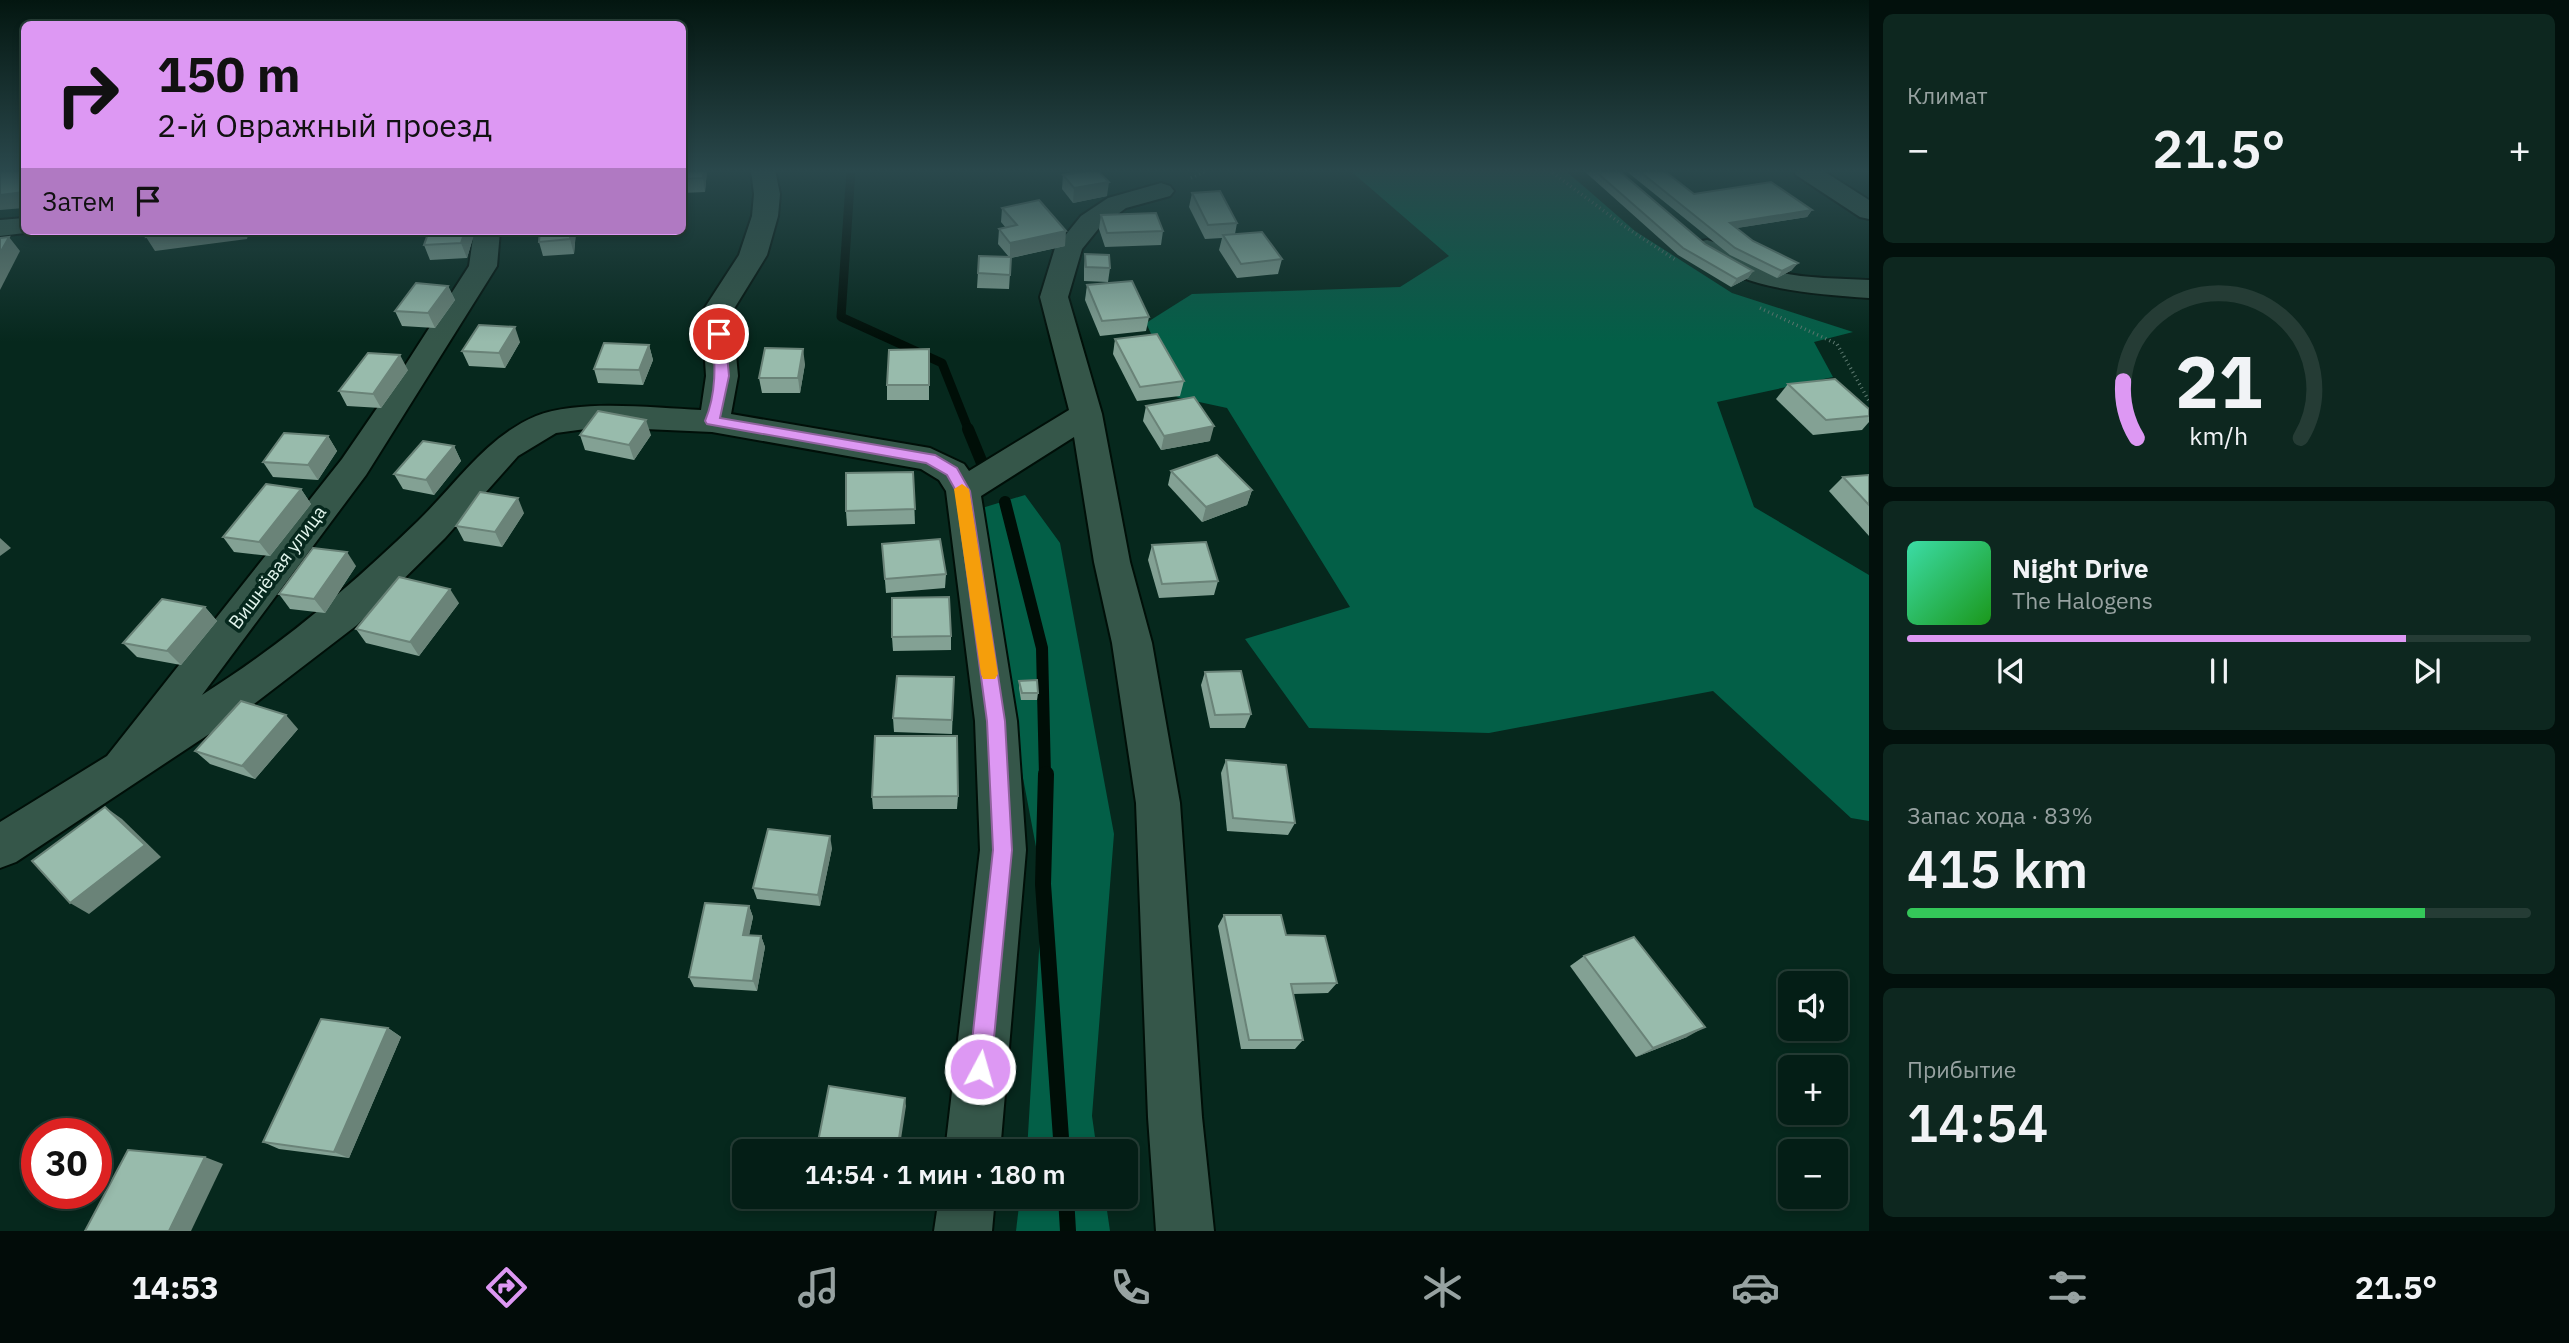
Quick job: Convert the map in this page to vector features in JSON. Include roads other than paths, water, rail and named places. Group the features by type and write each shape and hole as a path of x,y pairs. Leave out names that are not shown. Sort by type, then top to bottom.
{"street":[{"path":"712,421 718,407 722,376 717,312 753,255 761,227"},
{"path":"1086,227 1069,248 1054,297 1086,414 1112,562 1132,643 1158,803 1175,1117 1185,1231"},
{"path":"1685,229 1720,258 1758,276 1776,281 1869,289"},
{"name":"Вишнёвая улица","path":"0,848 122,769 354,467 400,400 483,266 487,235"},
{"path":"963,491 1086,414"},
{"path":"122,769 236,695 343,614 432,529 506,448 548,424 600,416 712,421 930,458 952,472 963,491 996,721 1003,850 973,1139"},
{"path":"963,1231 966,1209"}],"waterway":[{"path":"847,227 841,317 942,363 969,431"},
{"path":"968,429 982,463"},
{"path":"1005,502 1042,648 1045,776"},
{"path":"1046,774 1043,884 1061,1139"},
{"path":"1067,1209 1068,1231"}]}
